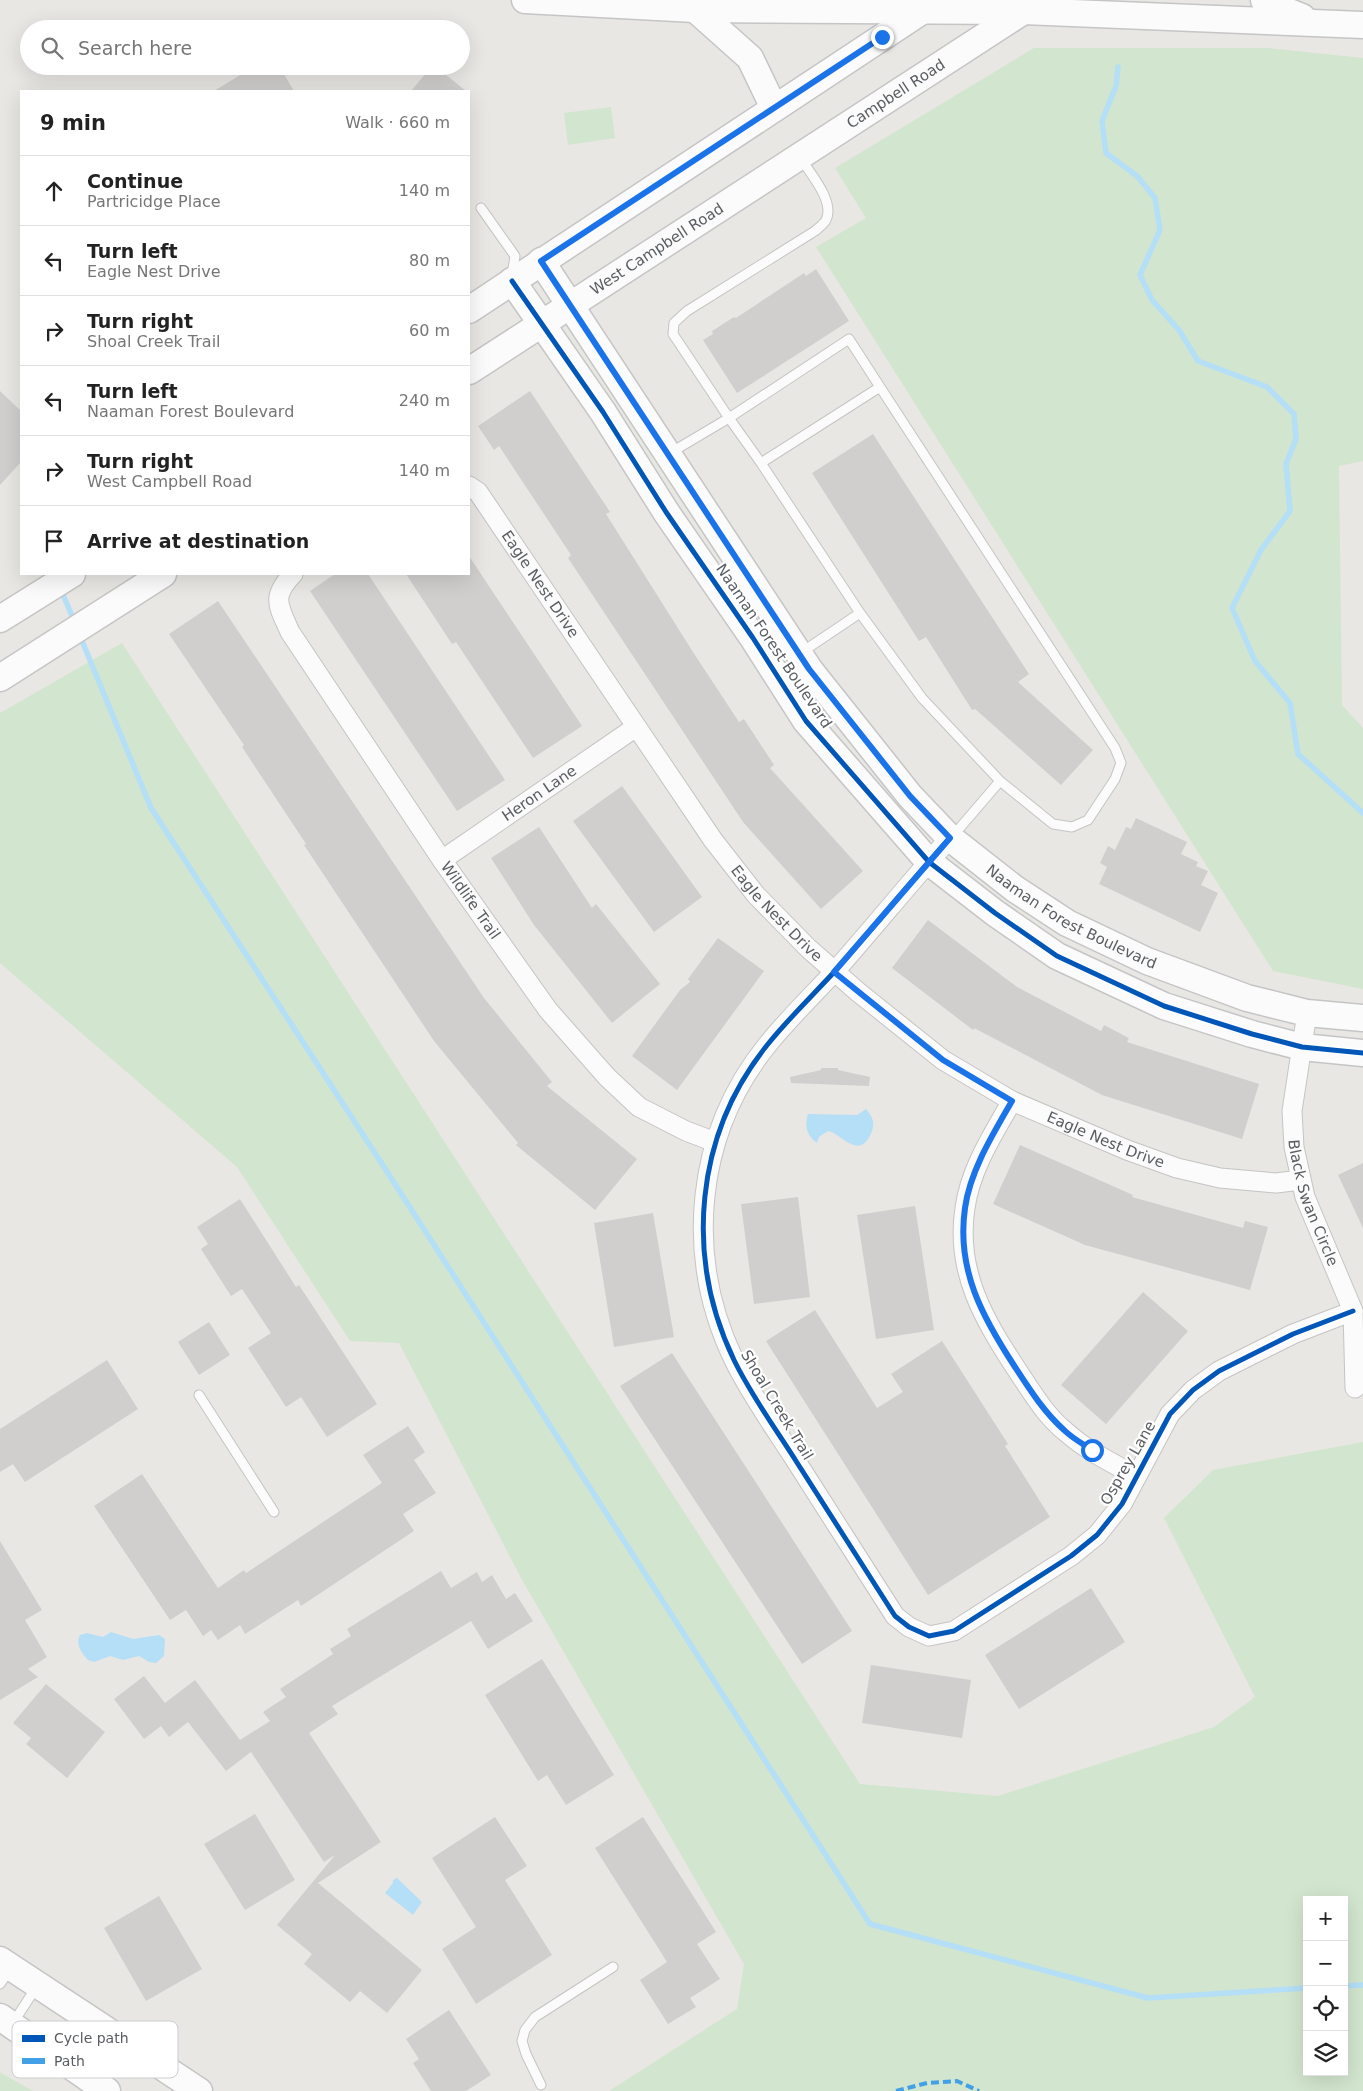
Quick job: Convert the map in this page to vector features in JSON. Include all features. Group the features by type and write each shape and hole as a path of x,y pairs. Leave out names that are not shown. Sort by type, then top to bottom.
{"main road":[{"path":"526,0 695,9 931,5 1032,6 1318,24 1363,25"},
{"path":"695,9 750,0"},
{"path":"1264,0 1271,5 1318,24"},
{"path":"470,309 525,263 774,108 931,5"},
{"name":"Campbell Road","path":"769,177 1032,6"},
{"path":"695,9 750,58 774,108"},
{"name":"West Campbell Road","path":"470,370 568,305 769,177"},
{"name":"Naaman Forest Boulevard","path":"525,263 568,305 799,654 867,744 910,796 950,838 1015,889 1067,923 1147,961 1247,998 1308,1013 1363,1018"},
{"name":"Naaman Forest Boulevard","path":"525,263 540,324 603,412 666,512 732,606 806,721 929,862 995,913 1057,956 1164,1006 1252,1034 1302,1047 1363,1053"},
{"path":"0,619 70,575"},
{"path":"0,678 162,575"},
{"path":"732,606 788,654 799,654"},
{"path":"4,1970 38,1985 93,2021"},
{"path":"178,2077 199,2091"},
{"path":"88,2078 107,2091"}],"street":[{"name":"Eagle Nest Drive","path":"474,489 713,840 756,895 834,972 943,1060 1012,1101 1127,1150 1177,1168 1220,1178 1276,1183 1300,1180"},
{"name":"Wildlife Trail","path":"292,575 281,587 279,606 290,632 442,860 548,1010 607,1077 639,1107 686,1131 715,1142"},
{"name":"Heron Lane","path":"442,860 636,728"},
{"name":"Shoal Creek Trail","path":"929,1636 909,1628 895,1616 772,1424 734,1360 713,1307 702,1243 708,1172 715,1142 730,1103 767,1045 834,972 950,838"},
{"name":"Black Swan Circle","path":"1308,1013 1292,1111 1294,1147 1300,1180 1314,1221 1354,1311 1355,1388"},
{"path":"1012,1101 973,1178 965,1208 964,1252 970,1282 981,1311 994,1335 1046,1412 1066,1432 1136,1476"},
{"name":"Osprey Lane","path":"929,1636 954,1631 1071,1556 1097,1534 1122,1504 1170,1414 1193,1390 1219,1371 1293,1334 1354,1311"}],"lane":[{"path":"668,455 729,418 849,339 1115,748 1121,763 1115,779 1088,820 1072,827 1053,824 1000,781 922,698 860,613 761,463 729,418 673,334 674,323 687,311 815,231 826,221 829,206 819,186 800,157"},
{"path":"481,208 525,263"},
{"path":"761,463 880,387"},
{"path":"799,654 860,613"},
{"path":"950,838 1000,781"},
{"path":"199,1395 274,1512"},
{"path":"541,2086 522,2041 525,2030 535,2017 613,1967"},
{"path":"6,2022 38,1985"}],"green space":[{"path":"1034,48 1267,48 1363,58 1363,461 1339,466 1342,705 1363,728 1363,989 1273,971 816,247 866,218 835,168"},
{"path":"611,107 615,138 568,145 564,113"},
{"path":"122,643 860,1784 998,1796 1214,1727 1255,1697 1164,1518 1213,1470 1363,1442 1363,2091 609,2091 737,2009 744,1964 521,1578 399,1343 350,1341 237,1167 0,963 0,713"},
{"path":"1,2073 33,2091 0,2091"}],"water":[{"path":"866,1109 872,1119 873,1128 862,1145 850,1144 828,1131 819,1137 817,1143 807,1130 808,1114 857,1115"},
{"path":"111,1632 133,1639 159,1635 165,1639 164,1656 156,1663 149,1662 139,1656 123,1660 110,1656 94,1662 88,1660 78,1642 80,1635 87,1633 103,1637"},
{"path":"397,1878 422,1902 413,1915 385,1893 393,1883 393,1880"}],"building":[{"path":"240,75 284,75 293,90 216,90"},
{"path":"424,75 446,75 465,90 412,90"},
{"path":"816,269 849,321 737,393 703,340 713,334 712,331 734,317 736,318 804,273 806,276"},
{"path":"0,391 20,410 20,463 0,485"},
{"path":"530,391 610,512 606,514 693,652 739,722 744,719 774,765 770,768 863,871 821,909 743,822 568,558 571,555 499,446 494,450 478,426"},
{"path":"873,434 1029,674 1018,682 1093,750 1061,785 975,709 972,710 926,637 919,641 812,473"},
{"path":"470,558 582,726 533,758 456,642 452,644 407,575 470,575"},
{"path":"334,575 369,575 505,780 457,811 310,591"},
{"path":"218,601 484,998 552,1082 547,1086 637,1159 595,1210 516,1145 518,1143 434,1041 304,845 306,844 242,747 244,745 169,634"},
{"path":"622,786 702,897 654,932 573,821"},
{"path":"1136,818 1187,842 1181,854 1198,862 1196,866 1208,871 1201,885 1218,893 1200,932 1099,884 1107,867 1100,863 1108,846 1115,850 1126,827 1131,829"},
{"path":"539,827 592,908 596,904 660,984 612,1023 534,925 491,858"},
{"path":"928,920 1017,987 1101,1031 1104,1025 1129,1038 1127,1042 1259,1084 1242,1139 1102,1095 974,1028 973,1030 892,968"},
{"path":"718,938 764,971 677,1090 632,1056 680,990 690,982 688,979"},
{"path":"821,1068 838,1068 838,1070 870,1077 869,1086 791,1083 790,1077 821,1070"},
{"path":"1020,1145 1133,1195 1132,1197 1243,1228 1245,1221 1268,1227 1250,1290 1085,1245 993,1204"},
{"path":"1363,1163 1363,1228 1338,1175"},
{"path":"798,1197 810,1297 754,1304 741,1204"},
{"path":"240,1199 296,1287 299,1285 377,1404 327,1437 301,1397 286,1407 248,1348 271,1333 242,1289 231,1296 201,1249 208,1244 197,1227"},
{"path":"915,1206 934,1330 876,1339 857,1215"},
{"path":"653,1213 674,1337 614,1347 594,1223"},
{"path":"1143,1292 1188,1331 1106,1424 1061,1385"},
{"path":"815,1310 877,1408 903,1392 891,1374 942,1341 1008,1444 1005,1446 1050,1517 928,1595 766,1341"},
{"path":"209,1322 230,1355 199,1375 178,1342"},
{"path":"672,1353 852,1631 802,1664 620,1386"},
{"path":"107,1360 138,1409 25,1482 13,1464 0,1472 0,1429"},
{"path":"408,1426 425,1452 414,1460 436,1493 403,1514 414,1531 301,1606 298,1600 245,1634 240,1625 218,1640 211,1630 203,1636 186,1610 170,1620 94,1506 142,1474 218,1588 244,1570 246,1573 382,1483 363,1455"},
{"path":"0,1541 42,1610 25,1620 47,1657 28,1669 38,1677 0,1700"},
{"path":"441,1571 451,1588 477,1572 482,1582 492,1575 506,1599 515,1593 533,1621 488,1649 471,1621 332,1706 338,1714 309,1733 381,1842 318,1883 422,1970 387,2013 360,1991 350,2002 304,1964 312,1954 277,1925 335,1855 324,1862 251,1752 226,1771 188,1722 169,1737 161,1726 144,1739 114,1699 144,1676 165,1703 195,1680 240,1740 270,1721 263,1712 286,1697 280,1689 333,1654 330,1649 351,1636 347,1629"},
{"path":"1091,1588 1125,1642 1019,1709 985,1655"},
{"path":"542,1659 614,1775 566,1805 547,1775 538,1781 485,1695"},
{"path":"871,1665 971,1680 962,1738 862,1723"},
{"path":"46,1684 105,1732 67,1778 26,1744 31,1738 13,1723"},
{"path":"255,1814 295,1880 245,1910 204,1844"},
{"path":"495,1817 527,1866 505,1880 552,1955 476,2004 442,1949 476,1927 432,1858"},
{"path":"643,1817 716,1932 697,1944 720,1979 690,1998 696,2007 668,2024 640,1980 667,1962 595,1848"},
{"path":"159,1896 202,1969 146,2001 104,1928"},
{"path":"449,2010 491,2075 466,2091 431,2091 413,2063 419,2059 406,2039"}],"waterway":[{"path":"1118,67 1116,86 1102,121 1106,153 1137,176 1155,198 1160,230 1140,275 1152,300 1179,330 1198,361 1267,387 1294,414 1296,439 1286,464 1290,511 1261,550 1232,608 1255,661 1290,703 1298,754 1363,813"},
{"path":"61,590 75,623"},
{"path":"80,636 151,808 870,1924 1148,1998 1303,1988"},
{"path":"1348,1986 1363,1985"}],"marked path":[{"path":"896,2091 927,2083 957,2081 979,2091"}],"cycle path":[{"path":"512,281 603,412 666,512 753,638 806,721 929,862 995,913 1057,956 1164,1006 1252,1034 1302,1047 1363,1053"},
{"path":"950,838 836,970 776,1034 744,1079 725,1117 712,1156 705,1197 704,1238 708,1279 718,1320 734,1360 756,1399 895,1616 909,1627 929,1636 954,1631 1071,1556 1097,1535 1122,1504 1170,1414 1193,1390 1219,1371 1293,1334 1353,1311"}],"route":[{"path":"882,37 541,261 568,305 809,669 910,796 950,838 834,972 943,1060 1012,1101 973,1178 965,1208 964,1252 970,1282 981,1311 999,1342 1046,1412 1066,1432 1092,1450"}]}
